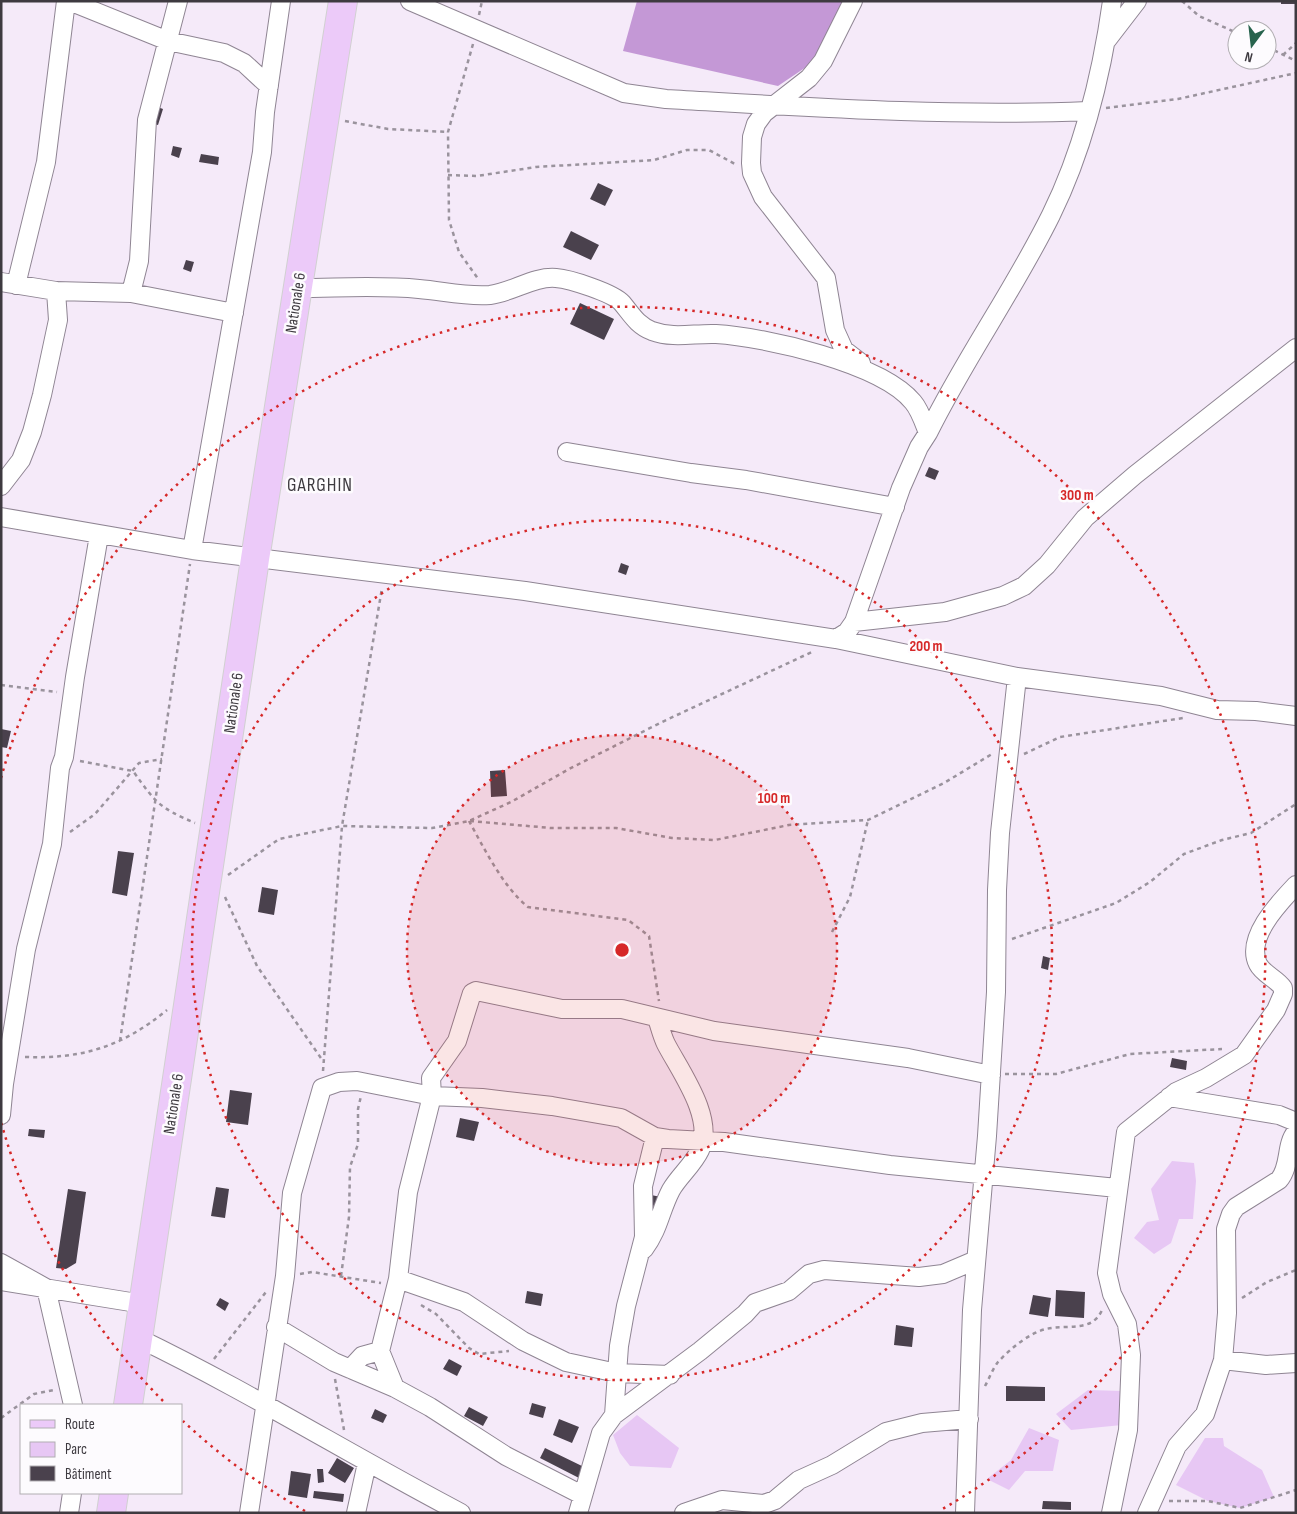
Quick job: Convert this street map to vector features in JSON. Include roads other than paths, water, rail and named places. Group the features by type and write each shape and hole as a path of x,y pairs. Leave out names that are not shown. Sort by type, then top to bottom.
{"main road":[{"name":"Nationale 6","path":"128,1404 191,990 211,889 216,832 255,559 344,1"},
{"path":"112,1513 114,1494"}],"street":[{"path":"234,313 131,293 56,291 9,284 46,162 67,1 168,41 224,53 244,63 269,86"},
{"path":"131,293 139,261 147,120 178,1"},
{"path":"192,550 262,152 281,1"},
{"path":"410,1 624,92 666,99 776,106 1016,114 1088,111"},
{"path":"853,1 823,61 809,78 776,106 764,113 756,124 752,137 752,173 763,197 826,278 835,330 844,350 914,402 928,433"},
{"path":"836,639 847,632 854,622 919,447 1051,215 1071,170 1107,40 1112,1"},
{"path":"1107,40 1137,1"},
{"path":"298,288 382,287 420,289 464,295 490,295 511,290 544,278 557,278 615,297 636,322 652,331 673,336 714,334 733,336 837,359 875,374"},
{"path":"1,486 21,460 32,432 58,320 56,291"},
{"path":"854,622 946,612 1003,596 1024,586 1047,565 1085,518 1135,475 1296,348"},
{"path":"567,452 691,474 754,481 896,507"},
{"path":"1,517 99,535 255,559 525,591 836,639 1017,676 1161,696 1217,710 1256,711 1296,716"},
{"path":"1,1116 3,1083 10,1056 26,949 52,844 60,768 64,757 72,694 99,535"},
{"path":"965,1513 976,1260 991,1075 997,945 997,890 1007,766 1017,676"},
{"path":"1111,1513 1128,1430 1132,1355 1127,1324 1112,1294 1107,1273 1116,1188 1126,1132 1169,1097 1244,1055 1276,1010 1283,994 1283,988 1259,966 1255,953 1256,944 1267,918 1296,885"},
{"path":"395,1388 380,1351 398,1279 408,1192 432,1096 430,1085 433,1071 457,1041 469,998 476,991 562,1009 622,1009 714,1031 908,1058 991,1075"},
{"path":"641,1252 656,1232 670,1192 694,1160 703,1140 702,1122 695,1098 665,1043 657,1018"},
{"path":"249,1513 285,1276 292,1193 322,1088 339,1082 366,1083 432,1096 482,1098 552,1106 621,1118 655,1137 703,1140 984,1176 1116,1188"},
{"path":"1169,1097 1279,1115 1296,1122"},
{"path":"1151,1507 1177,1446 1205,1414 1223,1360 1227,1313 1226,1229 1231,1214 1236,1207 1279,1180 1284,1174 1291,1139 1296,1132"},
{"path":"614,1415 619,1346 626,1306 641,1252 645,1223 643,1186 655,1137"},
{"path":"578,1513 601,1433 614,1415 670,1375 745,1314 755,1303 789,1291 808,1274 824,1270 919,1278 943,1274 976,1260"},
{"path":"1,1263 46,1288 72,1397"},
{"path":"398,1279 464,1302 523,1341 573,1364 617,1373 670,1375"},
{"path":"1,1281 143,1304"},
{"path":"276,1327 334,1362 395,1388 430,1407 506,1456 582,1496"},
{"path":"138,1338 265,1402 367,1463 461,1513"},
{"path":"350,1369 362,1356 380,1351"},
{"path":"1223,1360 1266,1365 1296,1363"},
{"path":"684,1513 722,1500 764,1504 775,1500 799,1480 832,1466 886,1432 922,1423 969,1418"},
{"path":"356,1513 367,1463"},
{"path":"70,1513 72,1494"}],"district":[{"name":"GARGHIN","path":"320,485"}]}
